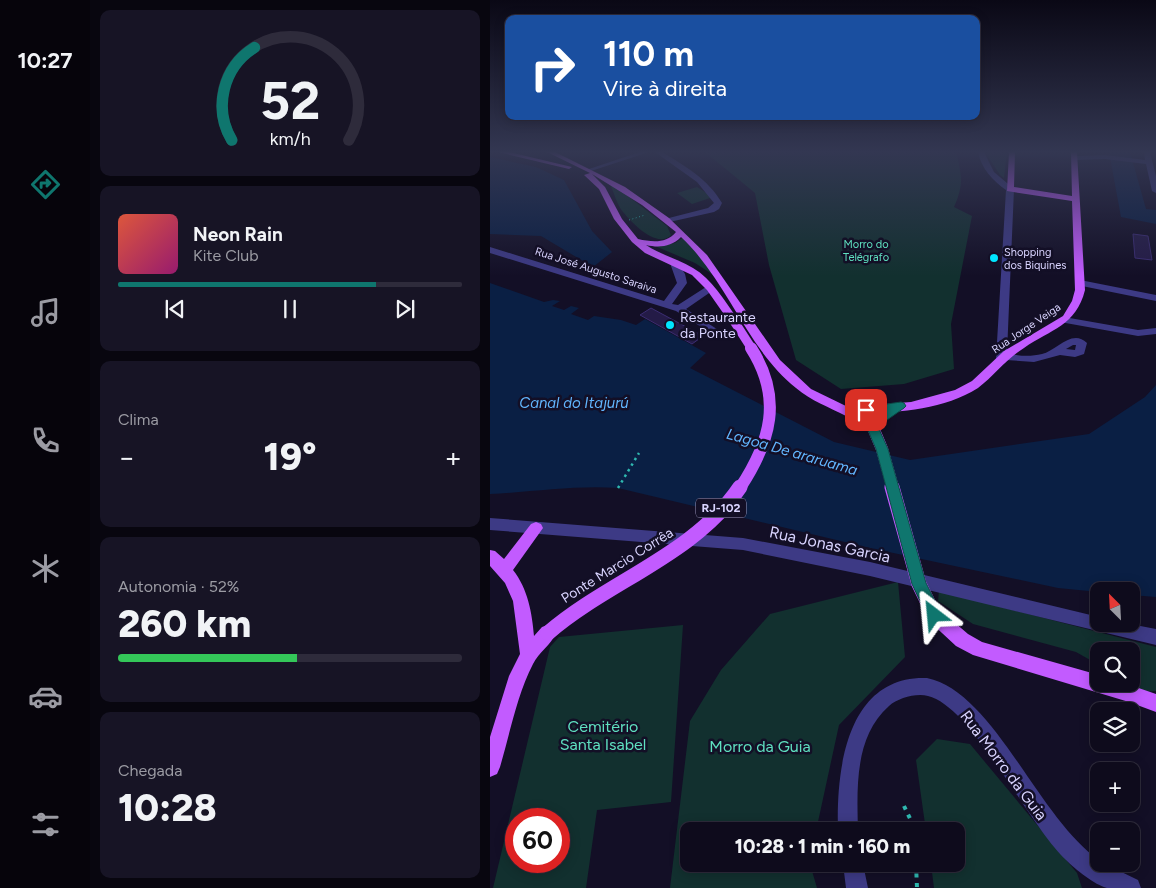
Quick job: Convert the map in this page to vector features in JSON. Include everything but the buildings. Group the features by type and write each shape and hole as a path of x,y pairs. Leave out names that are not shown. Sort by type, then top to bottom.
{"main road":[{"name":"RJ-102","path":"604,193 620,222 635,241 646,250 696,274 709,289"},
{"path":"632,193 668,221 694,244 721,278 759,338 784,372 813,395 867,422 873,429 882,449 919,584 934,615 962,640 979,649 1129,693 1156,703"},
{"path":"1039,193 1076,199"},
{"name":"Rua Jorge Veiga","path":"844,411 901,406 939,398 963,390 980,380 1003,358 1064,320 1078,302 1080,283 1076,193"},
{"path":"635,241 649,244 666,243 676,238 680,232"},
{"path":"709,289 721,278"},
{"name":"Ponte Marcio Corrêa","path":"528,655 548,633 576,609 634,576 686,540 734,496 756,463 771,419 771,399 762,367 732,318 709,289"},
{"path":"873,429 883,417 901,406"},
{"path":"505,569 536,528"},
{"path":"490,556 505,569 516,583 521,597 528,655"},
{"name":"RJ-102","path":"491,759 508,704 528,655"},
{"path":"1129,693 1156,692"}],"street":[{"path":"668,221 716,207 718,203 712,193"},
{"path":"1010,193 1003,358 1020,360 1053,355 1057,351"},
{"name":"Rua José Augusto Saraiva","path":"490,250 679,310 721,335"},
{"path":"666,306 682,283 674,263"},
{"path":"1080,283 1156,298"},
{"path":"679,310 709,289"},
{"path":"1064,320 1138,333 1156,331"},
{"name":"Rua Jonas Garcia","path":"490,524 743,544 870,569 1086,622 1156,637"},
{"name":"Rua Morro da Guia","path":"848,822 847,786 855,745 864,722 873,709 886,698 902,690 916,687 931,688 946,695 962,708 994,747 1028,798 1066,846 1103,877 1130,888"},
{"path":"854,872 857,888"}],"path":[{"path":"620,222 656,212"},
{"path":"618,488 639,453"},
{"path":"904,806 912,822"},
{"path":"916,872 917,888"}],"green space":[{"path":"614,193 624,193 667,226 671,235 665,239 652,237 627,217"},
{"path":"678,193 707,193 713,197 692,204"},
{"name":"Morro do Telégrafo","path":"755,193 959,193 954,207 972,216 951,324 954,369 904,384 841,389 796,360 769,265"},
{"path":"684,237 715,276 695,263 655,246 675,243"},
{"name":"Morro da Guia","path":"898,582 905,657 839,725 818,822 680,822 680,872 812,872 817,888 670,888 690,721 721,670 770,614"},
{"path":"939,591 1090,630 1090,632 1098,632 1137,642 1090,642 1090,660 1076,652 973,624 938,601"},
{"name":"Cemitério Santa Isabel","path":"683,625 671,802 597,810 586,888 493,888 505,837 505,873 570,873 570,808 512,808 550,647 559,637"},
{"path":"1140,643 1156,647 1156,691 1145,692 1140,689"},
{"path":"937,739 970,744 1077,873 1082,888 934,888 932,872 965,872 965,822 925,822 916,760"}],"water":[{"path":"490,193 571,193 592,231 612,252 593,267 541,236 490,234"},
{"path":"1117,193 1142,193 1146,209 1156,210 1156,224 1121,217"},
{"name":"Canal do Itajurú","path":"490,283 544,302 560,301 552,306 564,310 571,306 579,308 571,314 588,320 594,316 621,320 636,325 645,319 706,353 690,368 834,442 910,460 1089,434 1145,397 1156,385 1156,597 1140,596 1140,582 1090,582 1090,591 1058,588 870,548 618,488 570,488 490,494"}],"place":[{"name":"Shopping dos Biquines","path":"994,258"},
{"name":"Restaurante da Ponte","path":"670,325"}],"route":[{"path":"866,410 901,406 883,417 873,428 882,449 919,584 934,615"}],"water label":[{"name":"Lagoa De araruama","path":"792,452"}]}
